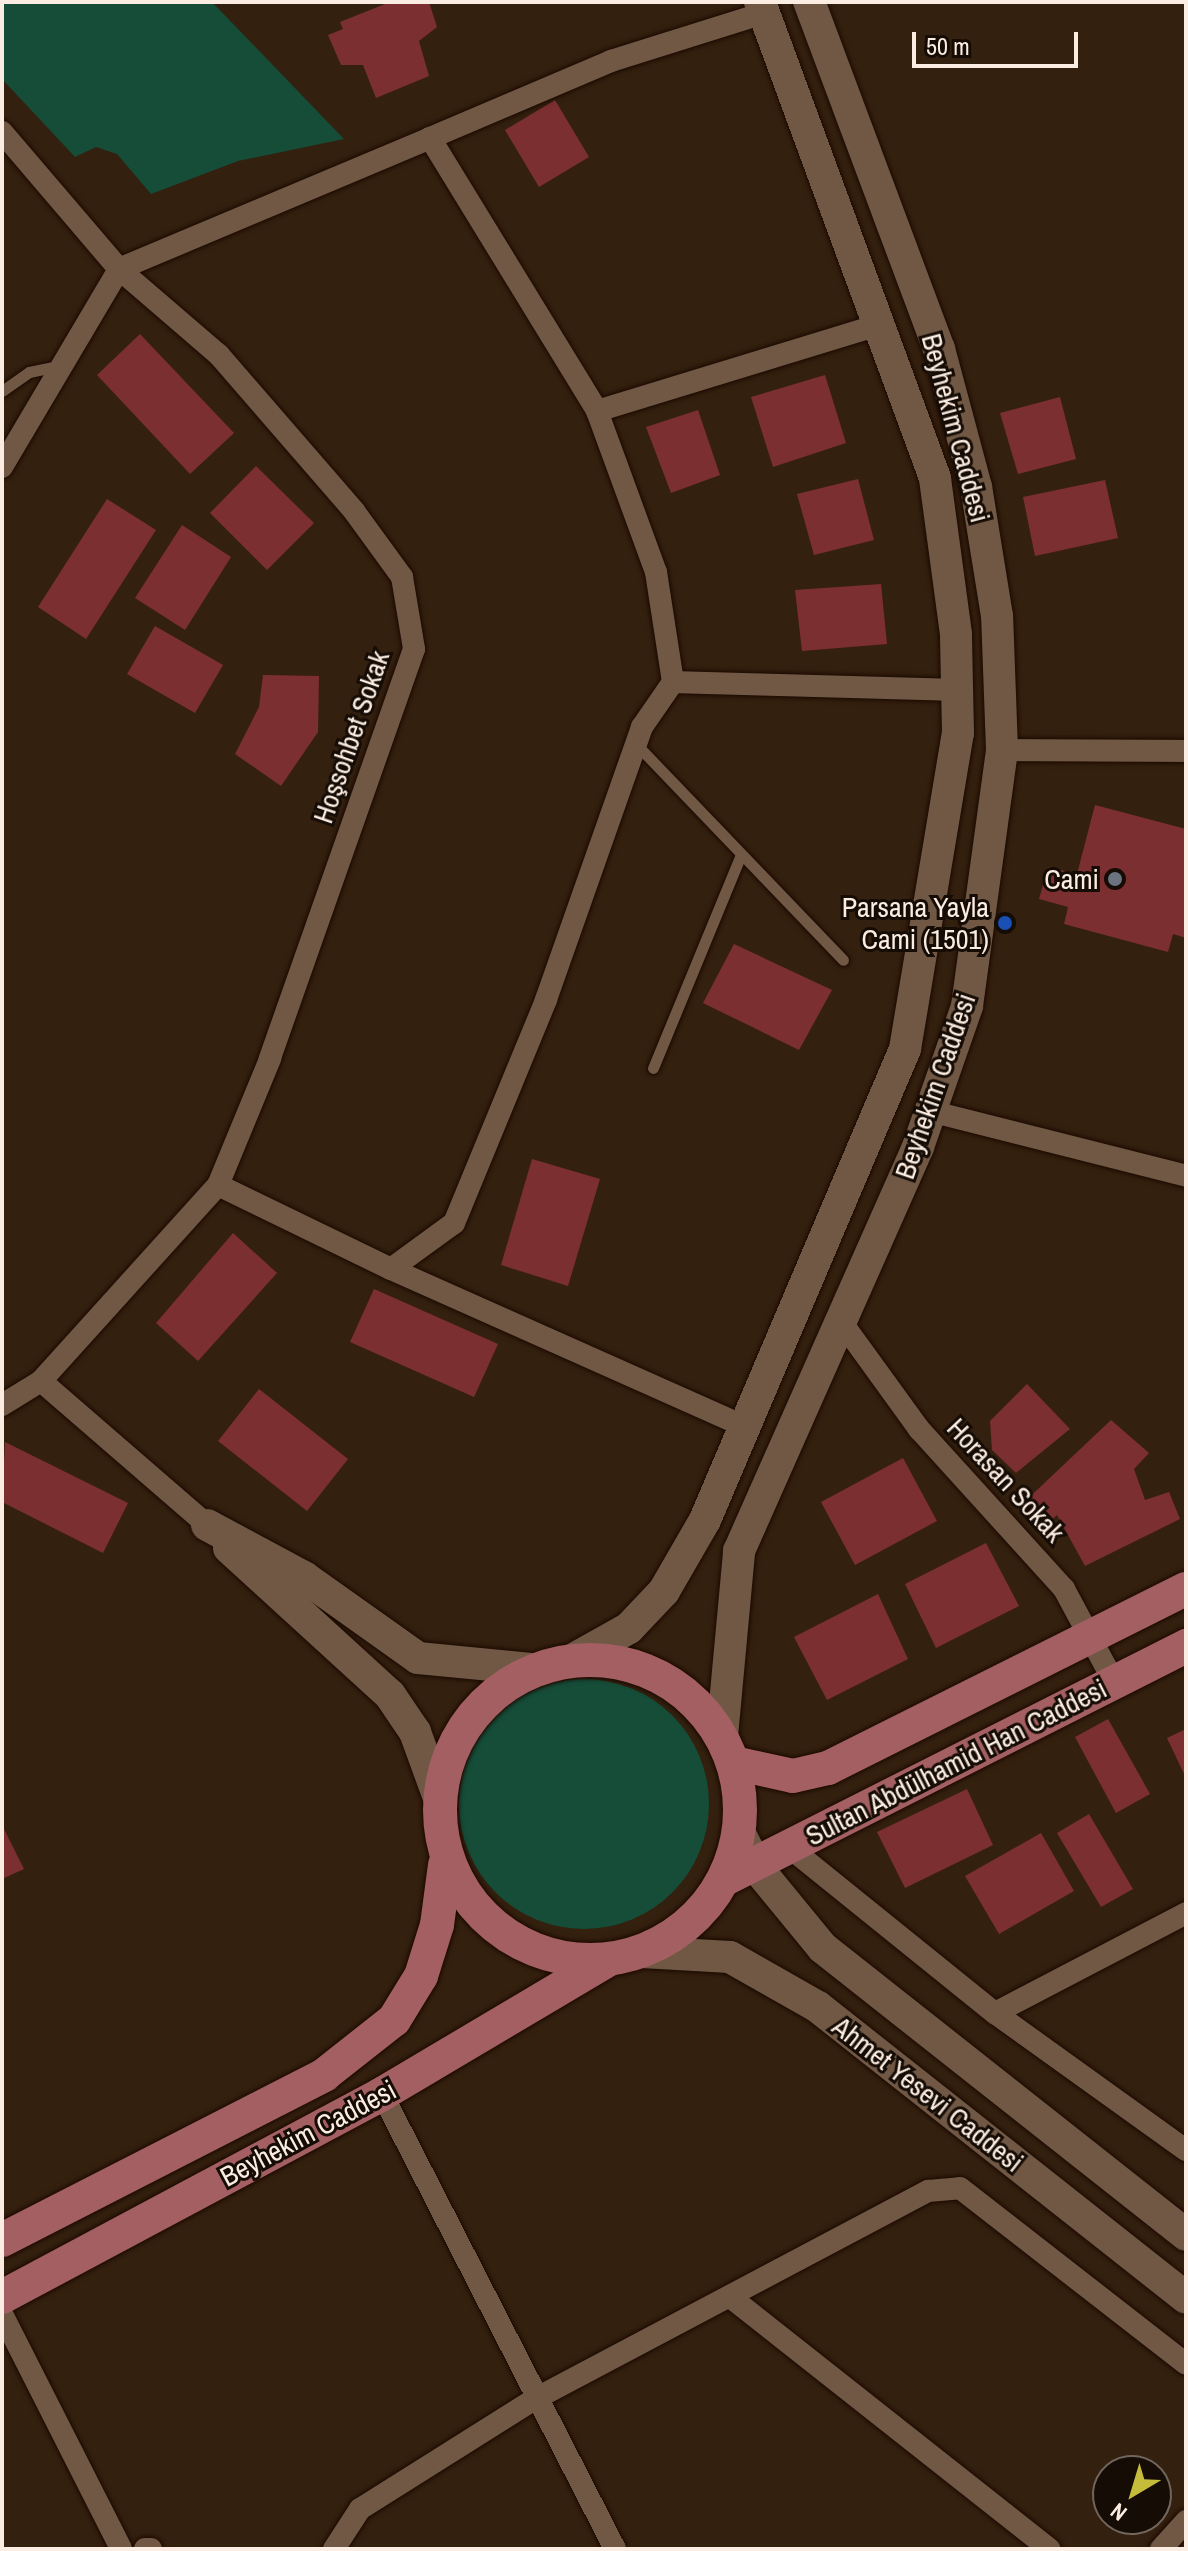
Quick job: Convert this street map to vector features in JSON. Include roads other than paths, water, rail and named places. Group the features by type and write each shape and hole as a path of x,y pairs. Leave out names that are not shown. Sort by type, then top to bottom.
{"main road":[{"name":"Beyhekim Caddesi","path":"728,1749 739,1551 843,1324 930,1111 967,1006 1002,750 997,616 976,487 939,349 809,2"},
{"name":"Beyhekim Caddesi","path":"572,1660 629,1628 664,1591 705,1520 905,1049 945,835 957,690 935,478 762,8"},
{"path":"207,1525 304,1577 418,1658 533,1669 572,1660 616,1661 658,1675 695,1701 728,1749 748,1849 691,1923 642,1952 609,1959 565,1959 523,1945 486,1919 445,1865"},
{"path":"207,1525 390,1695 415,1732 439,1798"},
{"name":"Sultan Abdülhamid Han Caddesi","path":"728,1749 793,1776 856,1755 1186,1589"},
{"name":"Sultan Abdülhamid Han Caddesi","path":"748,1849 789,1847 1186,1646"},
{"name":"Beyhekim Caddesi","path":"2,2240 324,2075 394,2020 421,1976 437,1925 445,1865 439,1798 449,1755 471,1716 533,1669"},
{"path":"856,1755 850,1779 856,1791 879,1802"},
{"name":"Ahmet Yesevi Caddesi","path":"748,1849 823,1948 1186,2235"},
{"name":"Ahmet Yesevi Caddesi","path":"642,1952 730,1957 818,2007 1186,2298"},
{"name":"Beyhekim Caddesi","path":"2,2297 382,2094 609,1959"}],"street":[{"path":"2,467 58,366 119,269 611,61 762,8"},
{"name":"Hoşsohbet Sokak","path":"2,132 119,269 219,355 354,511 402,577 414,649 270,1059 218,1185 160,1257 41,1381 2,1405"},
{"path":"391,1269 454,1223 477,1179 636,744 673,682 656,572 597,411 430,138"},
{"path":"597,411 879,325"},
{"path":"673,682 957,690"},
{"path":"1002,750 1186,751"},
{"path":"930,1111 1186,1176"},
{"path":"218,1185 391,1269 744,1426"},
{"name":"Horasan Sokak","path":"843,1324 919,1429 1064,1589 1093,1636 1114,1682"},
{"path":"41,1381 207,1525"},
{"path":"789,1847 995,2013 1092,2075 1186,2150"},
{"path":"995,2013 1186,1913"},
{"path":"382,2094 535,2399 615,2549"},
{"path":"334,2549 360,2509 535,2399 734,2300 928,2191 960,2188 1186,2364"},
{"path":"734,2300 1049,2549"},
{"path":"2,2314 121,2549"},
{"path":"1161,2549 1186,2521"}],"lane":[{"path":"2,391 29,372 58,366"},
{"path":"636,744 843,960"},
{"path":"653,1068 741,854"}],"place":[{"name":"Cami","path":"1115,879"},
{"name":"Parsana Yayla Cami (1501)","path":"1005,923"}]}
